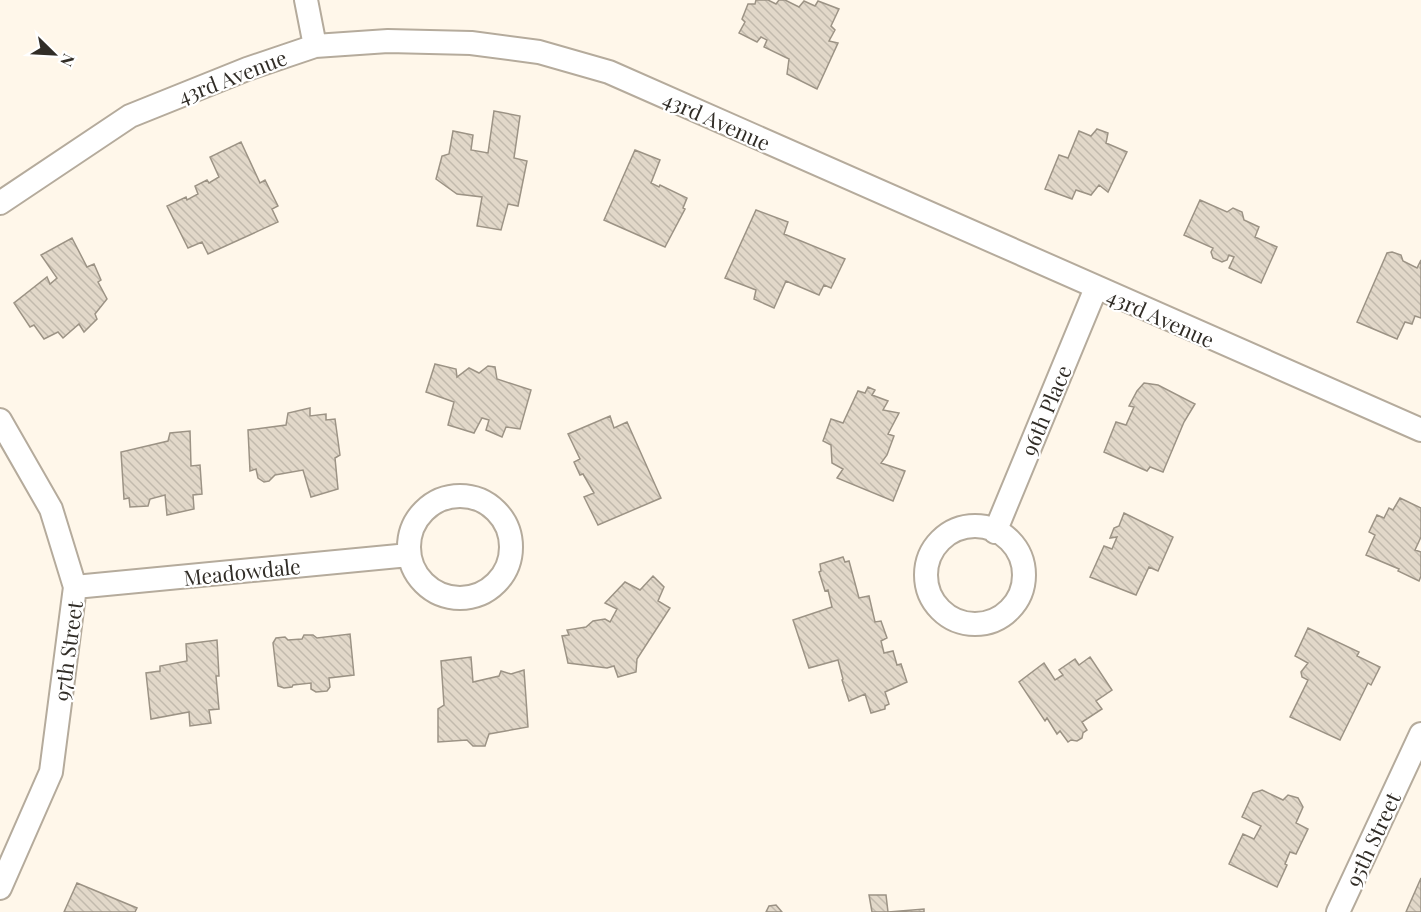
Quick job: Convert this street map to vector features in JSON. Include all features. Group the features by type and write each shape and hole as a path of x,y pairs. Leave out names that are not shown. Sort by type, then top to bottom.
{"street":[{"path":"306,0 315,46"},
{"name":"43rd Avenue","path":"0,203 130,116 247,69 315,46 387,41 471,43 539,52 609,72 1421,430"},
{"name":"96th Place","path":"995,532 1096,288"},
{"name":"97th Street","path":"0,420 51,508 75,588 51,772 0,888"},
{"path":"455,496 471,496 486,502 499,513 508,527 512,543 510,560 503,576 491,589 475,597 458,599 440,595 425,586 415,571 409,555 409,538 415,522 425,510 439,500 455,496"},
{"path":"980,525 995,532 1009,538 1018,551 1024,566 1024,582 1019,597 1010,610 981,624 965,623 951,617 938,607 929,593 926,576 928,560 936,545 948,533 963,527 980,525"},
{"name":"Meadowdale","path":"75,588 409,555"},
{"name":"95th Street","path":"1338,912 1421,734"}],"building":[{"path":"756,0 768,0 776,4 779,0 785,0 799,7 804,1 815,6 818,1 839,9 831,26 835,30 829,41 838,43 817,89 787,74 789,59 764,47 767,40 761,37 757,42 739,33 745,22 742,19 748,4 755,4"},
{"path":"494,111 520,116 514,158 527,161 518,206 508,204 501,230 477,226 482,197 457,194 436,179 442,156 449,154 453,131 473,135 471,150 488,153"},
{"path":"1097,129 1108,133 1106,143 1127,152 1108,192 1099,185 1091,195 1076,190 1072,199 1045,189 1059,155 1068,158 1079,131 1091,136"},
{"path":"241,142 260,183 265,180 278,206 272,209 278,222 208,254 202,242 188,248 167,206 198,194 195,186 207,180 209,183 219,177 210,157"},
{"path":"635,150 660,160 651,183 687,198 683,208 685,209 665,247 604,220"},
{"path":"1200,200 1227,212 1233,208 1242,212 1244,220 1259,227 1255,237 1277,247 1261,283 1229,268 1234,257 1229,255 1227,260 1222,262 1213,258 1211,252 1213,248 1184,235"},
{"path":"756,210 788,222 784,234 845,259 831,288 824,285 819,295 786,281 774,308 754,299 756,290 725,278"},
{"path":"72,238 87,267 94,264 101,280 98,282 107,299 95,314 97,319 84,332 79,324 63,338 58,332 44,339 34,325 30,327 14,303 47,277 50,284 57,278 41,255"},
{"path":"1387,253 1401,255 1403,261 1417,268 1421,260 1421,318 1415,316 1412,324 1405,322 1397,339 1357,322"},
{"path":"435,364 456,369 457,377 469,368 479,373 488,366 495,367 497,379 531,390 520,429 506,427 502,437 486,430 489,420 482,418 474,433 448,425 454,402 426,392"},
{"path":"1144,383 1158,385 1195,404 1184,422 1163,472 1150,467 1147,471 1104,452 1116,422 1126,425 1134,407 1129,406"},
{"path":"868,387 875,390 872,395 888,401 883,410 899,413 888,434 894,436 887,455 881,463 905,471 893,501 837,478 843,469 832,463 831,445 823,441 831,419 843,423 858,391 865,393"},
{"path":"310,408 310,416 326,414 326,420 335,419 340,455 335,458 338,489 311,497 303,470 275,475 269,481 264,482 258,478 256,469 250,471 248,430 286,425 288,413"},
{"path":"610,416 614,428 627,422 661,498 598,525 584,497 594,493 583,474 580,475 574,462 580,459 568,434"},
{"path":"190,431 191,466 200,465 202,494 193,495 194,509 167,515 165,495 150,499 148,506 130,507 129,498 124,499 121,452 168,441 170,433"},
{"path":"1400,498 1421,508 1421,537 1415,550 1421,552 1419,581 1398,571 1399,569 1366,555 1375,535 1369,532 1377,515 1384,518 1389,508 1393,510"},
{"path":"1124,513 1173,537 1158,571 1149,567 1136,595 1090,577 1104,546 1112,549 1117,537 1110,538 1114,528 1119,526"},
{"path":"843,557 845,562 849,561 859,598 869,596 875,622 881,621 887,638 881,641 884,653 893,651 897,665 901,664 907,682 885,692 889,704 885,706 885,709 871,713 865,694 849,701 838,660 809,668 793,620 832,607 828,590 825,591 819,572 821,571 820,564"},
{"path":"653,576 664,587 658,601 670,608 637,659 636,672 618,677 614,666 607,668 568,663 562,636 569,635 567,630 586,627 593,621 605,619 610,622 617,609 605,603 625,582 640,590"},
{"path":"1308,628 1359,652 1357,656 1380,667 1371,685 1368,683 1340,740 1290,717 1308,680 1302,677 1301,672 1308,663 1295,656"},
{"path":"350,634 354,675 329,678 330,687 327,691 316,692 311,689 311,683 284,688 278,686 273,643 276,638 285,637 288,640 302,639 304,635 313,635 317,638"},
{"path":"217,640 219,676 216,676 219,709 209,710 211,723 190,726 189,712 151,719 146,673 160,671 160,666 187,661 186,644"},
{"path":"471,657 473,682 499,676 501,671 511,674 524,670 528,727 489,734 485,746 473,746 467,740 438,742 438,709 444,705 441,661"},
{"path":"1090,657 1112,690 1096,701 1102,709 1082,722 1087,730 1083,733 1082,738 1068,742 1060,731 1057,734 1047,718 1045,721 1019,682 1044,663 1055,680 1063,675 1059,670 1075,659 1079,665"},
{"path":"1262,790 1283,800 1288,795 1298,798 1303,807 1296,823 1308,829 1296,854 1290,852 1277,887 1229,864 1243,834 1254,839 1261,826 1242,817 1253,793"},
{"path":"1421,878 1421,912 1406,912"},
{"path":"77,883 137,908 135,912 64,912"},
{"path":"869,895 886,895 888,912 872,912"},
{"path":"776,905 782,912 766,912 769,906"},
{"path":"924,909 924,912 888,912"}]}
